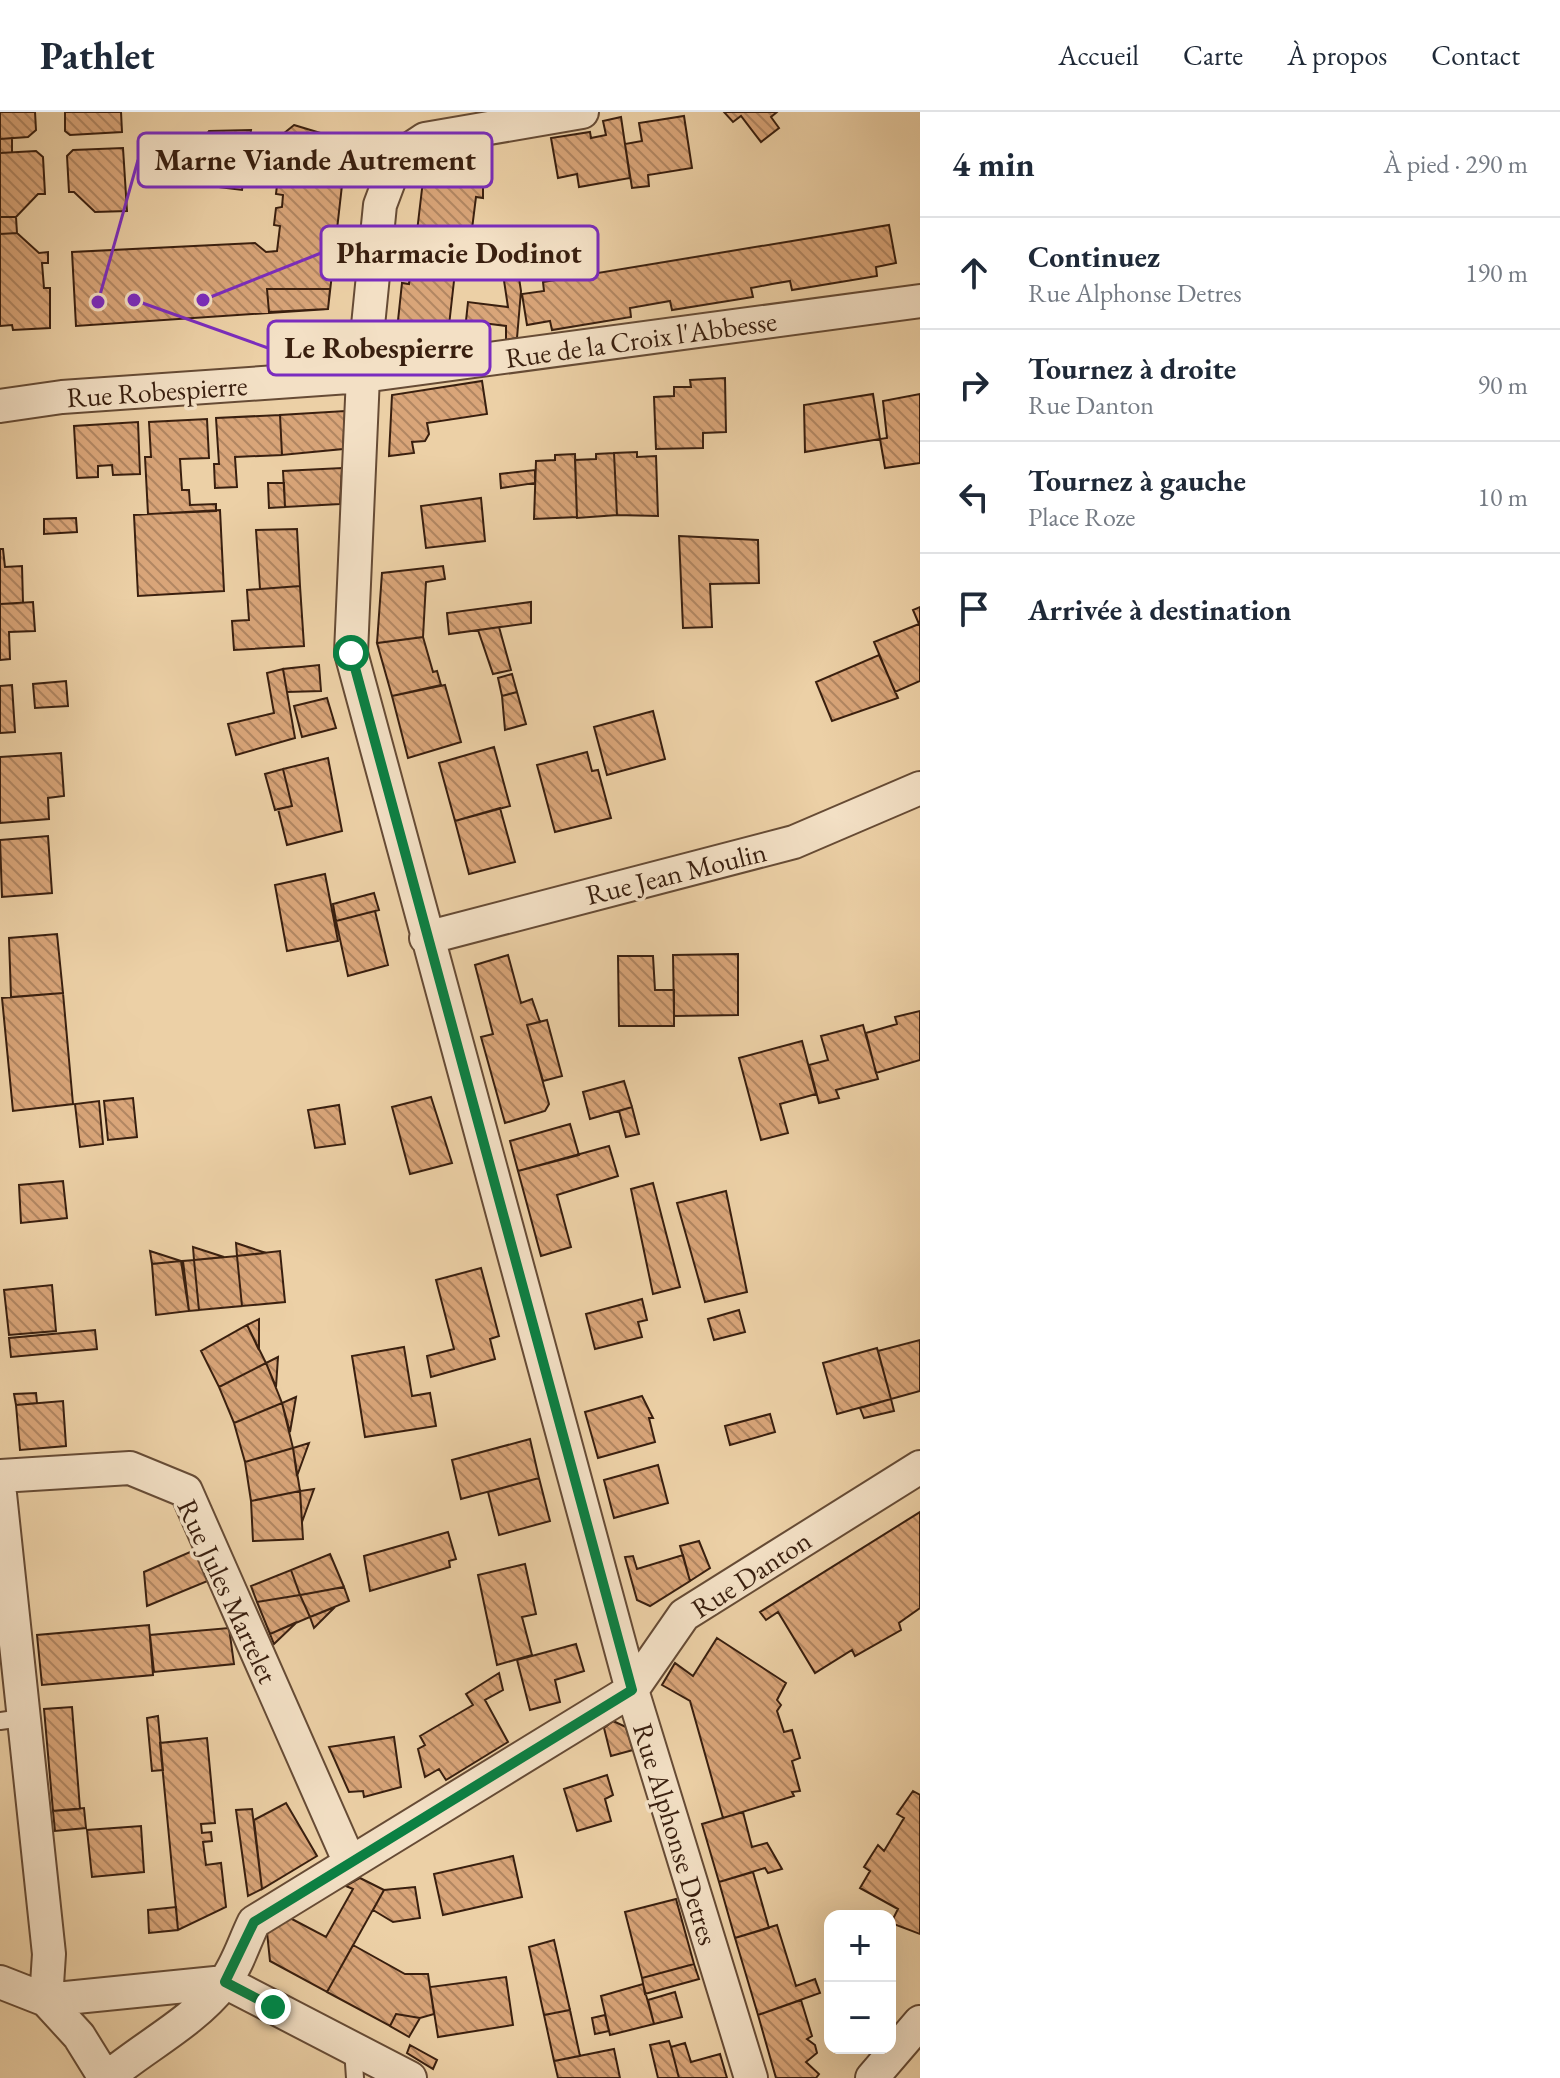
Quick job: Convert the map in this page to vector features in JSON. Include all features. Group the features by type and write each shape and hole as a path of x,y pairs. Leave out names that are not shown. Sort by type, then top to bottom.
{"street":[{"name":"Rue Alphonse Detres","path":"582,112 425,139 398,157 380,205 363,376 351,653 632,1690 751,2078"},
{"name":"Rue de la Croix l'Abbesse","path":"363,376 920,301"},
{"name":"Rue Robespierre","path":"0,406 62,397 363,376"},
{"name":"Rue Jean Moulin","path":"426,938 794,842 920,788"},
{"name":"Rue Danton","path":"106,2078 142,2048 190,2019 225,1982 254,1922 632,1690 684,1615 920,1467"},
{"name":"Rue Jules Martelet","path":"0,1476 130,1468 186,1491 350,1863"},
{"path":"0,1494 11,1720 49,1954 46,2000"},
{"path":"0,1982 46,2000 79,2036 106,2078"},
{"path":"46,2000 225,1982 354,2063 410,2078"},
{"path":"872,2078 920,2022"}],"building":[{"path":"0,112 35,112 36,130 28,137 0,139"},
{"path":"65,112 121,112 122,132 70,135 65,131"},
{"path":"724,112 777,112 771,117 779,128 761,142 741,116 733,122"},
{"path":"684,116 692,168 648,175 649,186 632,188 625,144 642,141 639,123"},
{"path":"621,117 630,178 579,187 577,174 558,178 551,138 590,132 591,138 606,135 603,121"},
{"path":"294,125 347,141 328,309 76,326 72,252 255,243 266,252 277,251 280,226 274,225 276,208 282,207 283,195 276,194 283,134"},
{"path":"251,130 242,190 203,185 201,143 209,131"},
{"path":"12,138 12,153 0,153 0,139"},
{"path":"123,148 127,211 95,212 74,192 69,192 67,156 73,150"},
{"path":"36,151 43,157 45,194 38,194 16,217 0,217 0,153"},
{"path":"424,172 483,179 483,198 476,197 470,245 416,240"},
{"path":"0,217 16,217 17,233 0,234"},
{"path":"889,225 896,263 876,267 877,276 792,290 790,281 751,288 753,297 672,310 670,301 630,308 631,317 552,330 550,321 527,325 522,294 544,291 543,282"},
{"path":"17,233 39,253 48,252 48,263 42,263 44,288 50,288 50,328 13,330 12,325 0,326 0,234"},
{"path":"515,252 521,291 517,338 506,340 506,326 466,321 468,302 508,307 500,254"},
{"path":"411,267 455,272 446,352 404,347 405,331 397,330 402,283 409,284"},
{"path":"267,289 330,289 328,309 269,312"},
{"path":"725,378 726,432 703,433 703,448 656,449 654,397 674,396 674,387 691,387 690,380"},
{"path":"482,381 487,414 427,423 429,434 425,441 412,442 414,453 389,456 392,395"},
{"path":"873,394 880,439 805,452 804,405"},
{"path":"920,394 920,463 885,468 880,439 887,438 883,401"},
{"path":"345,411 343,449 282,455 280,415"},
{"path":"280,415 282,455 235,457 237,487 215,488 214,464 219,464 216,418"},
{"path":"207,419 209,458 180,459 182,490 189,490 190,505 216,504 216,511 148,514 145,457 151,457 149,422"},
{"path":"138,422 140,474 113,475 112,465 98,466 98,477 77,478 74,426"},
{"path":"637,452 637,457 656,456 658,516 617,515 614,453"},
{"path":"614,453 617,515 577,518 575,460 596,459 596,454"},
{"path":"575,454 577,517 534,519 536,461 555,460 555,455"},
{"path":"342,468 340,504 285,507 283,471"},
{"path":"535,470 535,483 501,488 500,474"},
{"path":"268,483 284,483 285,507 269,508"},
{"path":"481,498 485,541 426,548 421,506"},
{"path":"220,510 224,591 138,596 134,515"},
{"path":"76,518 77,532 44,534 44,519"},
{"path":"297,529 300,586 260,589 256,530"},
{"path":"679,536 758,540 759,583 710,584 712,627 683,628"},
{"path":"0,549 3,549 5,567 22,566 23,603 0,604"},
{"path":"443,566 445,579 426,582 423,637 377,643 382,573"},
{"path":"300,586 304,646 234,650 232,621 249,620 247,590"},
{"path":"33,602 35,631 9,632 10,659 0,660 0,604"},
{"path":"531,602 531,623 449,634 447,613"},
{"path":"920,607 920,681 895,692 874,642 919,624 913,610"},
{"path":"499,627 511,670 493,674 478,630"},
{"path":"423,637 433,672 437,671 441,685 392,696 377,643"},
{"path":"879,655 898,698 832,721 816,682"},
{"path":"319,665 321,691 287,692 283,669"},
{"path":"283,669 295,738 236,755 228,724 274,713 267,673"},
{"path":"512,674 517,692 502,696 498,678"},
{"path":"66,681 68,706 35,708 33,684"},
{"path":"12,685 15,732 0,733 0,686"},
{"path":"445,685 461,742 408,758 392,696"},
{"path":"517,692 526,724 505,730 502,696"},
{"path":"327,698 336,728 302,737 294,706"},
{"path":"653,711 665,759 607,775 594,727"},
{"path":"494,747 510,806 455,821 439,763"},
{"path":"587,752 592,771 598,770 611,818 555,832 537,765"},
{"path":"61,753 64,796 48,798 49,819 0,823 0,757"},
{"path":"328,758 342,831 287,845 278,809 292,806 283,769"},
{"path":"283,769 292,806 275,810 265,774"},
{"path":"500,808 515,862 469,874 455,821"},
{"path":"48,836 52,893 2,897 0,840"},
{"path":"325,874 338,941 287,951 275,885"},
{"path":"374,893 379,910 336,921 333,904"},
{"path":"375,911 388,965 348,976 336,921"},
{"path":"57,934 63,993 11,997 9,938"},
{"path":"738,954 738,1015 674,1016 673,955"},
{"path":"508,955 521,1003 532,999 540,1022 527,1025 549,1104 545,1111 505,1123 481,1037 493,1034 475,965"},
{"path":"618,956 653,956 655,990 674,990 674,1026 619,1026"},
{"path":"63,993 73,1104 13,1111 2,998"},
{"path":"920,1011 920,1060 876,1073 866,1033 897,1024 895,1017"},
{"path":"547,1020 562,1076 543,1081 527,1025"},
{"path":"863,1025 878,1079 836,1090 839,1098 819,1103 809,1065 828,1060 821,1036"},
{"path":"802,1041 816,1094 780,1104 788,1133 761,1140 739,1058"},
{"path":"624,1081 632,1107 590,1119 583,1092"},
{"path":"431,1097 452,1163 410,1174 392,1107"},
{"path":"133,1098 137,1137 108,1140 104,1101"},
{"path":"99,1101 103,1144 80,1147 75,1104"},
{"path":"339,1105 345,1144 315,1148 308,1110"},
{"path":"632,1107 639,1134 626,1137 619,1111"},
{"path":"570,1124 579,1155 518,1171 510,1141"},
{"path":"609,1146 618,1176 557,1195 571,1247 541,1256 518,1171"},
{"path":"63,1181 67,1218 21,1223 19,1185"},
{"path":"653,1183 680,1287 653,1294 631,1189"},
{"path":"726,1191 747,1292 705,1302 677,1203"},
{"path":"236,1243 266,1253 237,1256"},
{"path":"193,1247 224,1257 194,1260"},
{"path":"150,1251 181,1261 152,1264"},
{"path":"280,1251 285,1302 242,1306 237,1256"},
{"path":"237,1256 242,1306 199,1310 194,1260"},
{"path":"194,1260 199,1310 189,1311 183,1261"},
{"path":"181,1261 189,1311 156,1315 152,1264"},
{"path":"481,1268 499,1336 490,1339 495,1359 431,1377 427,1356 454,1349 436,1280"},
{"path":"52,1285 56,1331 9,1335 4,1290"},
{"path":"642,1299 647,1320 638,1322 642,1337 595,1349 586,1314"},
{"path":"739,1310 745,1332 714,1340 708,1319"},
{"path":"259,1319 259,1350 247,1325"},
{"path":"247,1325 266,1363 219,1387 201,1351"},
{"path":"95,1330 97,1349 11,1357 9,1338"},
{"path":"920,1340 920,1391 891,1399 878,1351"},
{"path":"404,1347 412,1396 430,1393 436,1426 365,1437 352,1356"},
{"path":"877,1348 891,1399 837,1414 823,1363"},
{"path":"278,1357 276,1387 266,1363"},
{"path":"266,1363 282,1403 234,1423 219,1387"},
{"path":"36,1393 37,1403 16,1405 14,1394"},
{"path":"642,1396 653,1418 649,1418 655,1442 598,1458 585,1412"},
{"path":"296,1397 290,1432 282,1403"},
{"path":"891,1399 894,1411 864,1418 860,1408"},
{"path":"63,1401 66,1446 20,1450 16,1405"},
{"path":"282,1403 293,1448 245,1462 234,1423"},
{"path":"770,1414 775,1432 730,1445 725,1426"},
{"path":"530,1439 539,1478 461,1499 452,1460"},
{"path":"309,1443 297,1476 293,1448"},
{"path":"293,1448 300,1491 251,1501 245,1462"},
{"path":"658,1465 668,1503 614,1518 604,1480"},
{"path":"539,1478 550,1521 499,1535 488,1492"},
{"path":"314,1489 302,1522 300,1491"},
{"path":"300,1491 303,1539 253,1541 251,1501"},
{"path":"920,1512 920,1608 899,1623 901,1630 855,1656 852,1650 815,1673 778,1612 766,1620 760,1612"},
{"path":"448,1532 456,1559 449,1561 450,1567 370,1591 364,1556"},
{"path":"699,1541 710,1568 690,1581 680,1546"},
{"path":"197,1549 210,1580 147,1606 144,1572"},
{"path":"330,1554 344,1587 300,1595 291,1570"},
{"path":"683,1555 690,1581 650,1606 637,1600 625,1557 633,1556 637,1569"},
{"path":"525,1564 536,1614 522,1617 532,1655 497,1665 478,1575"},
{"path":"291,1570 300,1595 257,1602 251,1586"},
{"path":"344,1587 349,1601 310,1617 300,1595"},
{"path":"300,1595 310,1617 270,1634 257,1602"},
{"path":"335,1607 314,1628 310,1617"},
{"path":"297,1622 274,1644 270,1634"},
{"path":"149,1625 153,1675 42,1685 37,1635"},
{"path":"229,1628 234,1664 154,1672 150,1635"},
{"path":"717,1638 786,1683 777,1700 781,1705 777,1711 784,1732 792,1730 800,1758 792,1761 800,1791 792,1792 794,1796 723,1818 690,1701 662,1685 675,1663 693,1676"},
{"path":"576,1644 584,1671 555,1680 560,1702 530,1710 517,1660"},
{"path":"499,1673 503,1690 485,1700 508,1742 446,1780 439,1769 425,1777 418,1749 425,1745 420,1736 473,1705 466,1694"},
{"path":"72,1707 80,1809 53,1811 44,1709"},
{"path":"158,1716 163,1770 152,1771 147,1718"},
{"path":"613,1721 626,1727 633,1750 611,1756 604,1728"},
{"path":"394,1737 401,1787 364,1797 363,1791 349,1792 329,1747"},
{"path":"207,1738 215,1823 201,1824 202,1833 211,1832 212,1841 203,1842 206,1865 221,1863 226,1907 178,1930 160,1743"},
{"path":"607,1775 613,1795 605,1799 611,1821 577,1831 564,1789"},
{"path":"913,1791 920,1795 920,1934 896,1925 898,1909 860,1888 870,1871 864,1867 878,1845 884,1851 904,1818 897,1814"},
{"path":"286,1803 317,1856 262,1889 254,1820"},
{"path":"84,1808 86,1828 55,1831 53,1811"},
{"path":"252,1809 262,1889 248,1896 236,1810"},
{"path":"743,1812 752,1847 767,1843 782,1869 768,1873 765,1868 719,1882 702,1824"},
{"path":"141,1826 144,1872 92,1877 87,1830"},
{"path":"513,1856 522,1897 443,1915 434,1874"},
{"path":"753,1872 769,1928 735,1938 719,1882"},
{"path":"360,1878 384,1890 327,1992 270,1961 267,1932 290,1918 326,1937 353,1889 346,1886"},
{"path":"415,1887 420,1918 393,1922 373,1910 384,1890"},
{"path":"676,1899 694,1964 642,1978 625,1912"},
{"path":"176,1907 178,1930 149,1933 148,1910"},
{"path":"777,1925 796,1986 815,1979 820,1993 758,2015 735,1938"},
{"path":"554,1940 570,2010 544,2015 529,1947"},
{"path":"353,1945 405,1974 428,1974 434,2014 420,2018 396,2014 390,2026 327,1992"},
{"path":"694,1964 699,1979 645,1994 642,1978"},
{"path":"506,1977 513,2025 438,2037 430,1987"},
{"path":"643,1984 654,2024 610,2035 601,1996"},
{"path":"675,1992 682,2017 654,2024 648,2000"},
{"path":"801,2000 812,2036 807,2039 815,2045 817,2053 806,2062 819,2074 816,2078 776,2078 758,2015"},
{"path":"570,2010 580,2056 554,2061 544,2015"},
{"path":"396,2014 420,2018 409,2037 390,2026"},
{"path":"605,2015 609,2031 595,2034 592,2018"},
{"path":"669,2041 679,2078 658,2078 650,2045"},
{"path":"685,2043 691,2062 720,2054 727,2078 679,2078 671,2047"},
{"path":"410,2045 437,2060 433,2069 407,2053"},
{"path":"614,2049 620,2078 558,2078 554,2061"}],"place":[{"name":"Le Robespierre","path":"134,300"},
{"name":"Pharmacie Dodinot","path":"203,300"},
{"name":"Marne Viande Autrement","path":"98,302"}],"route":[{"path":"273,2007 225,1982 254,1922 632,1690 351,653"}]}
